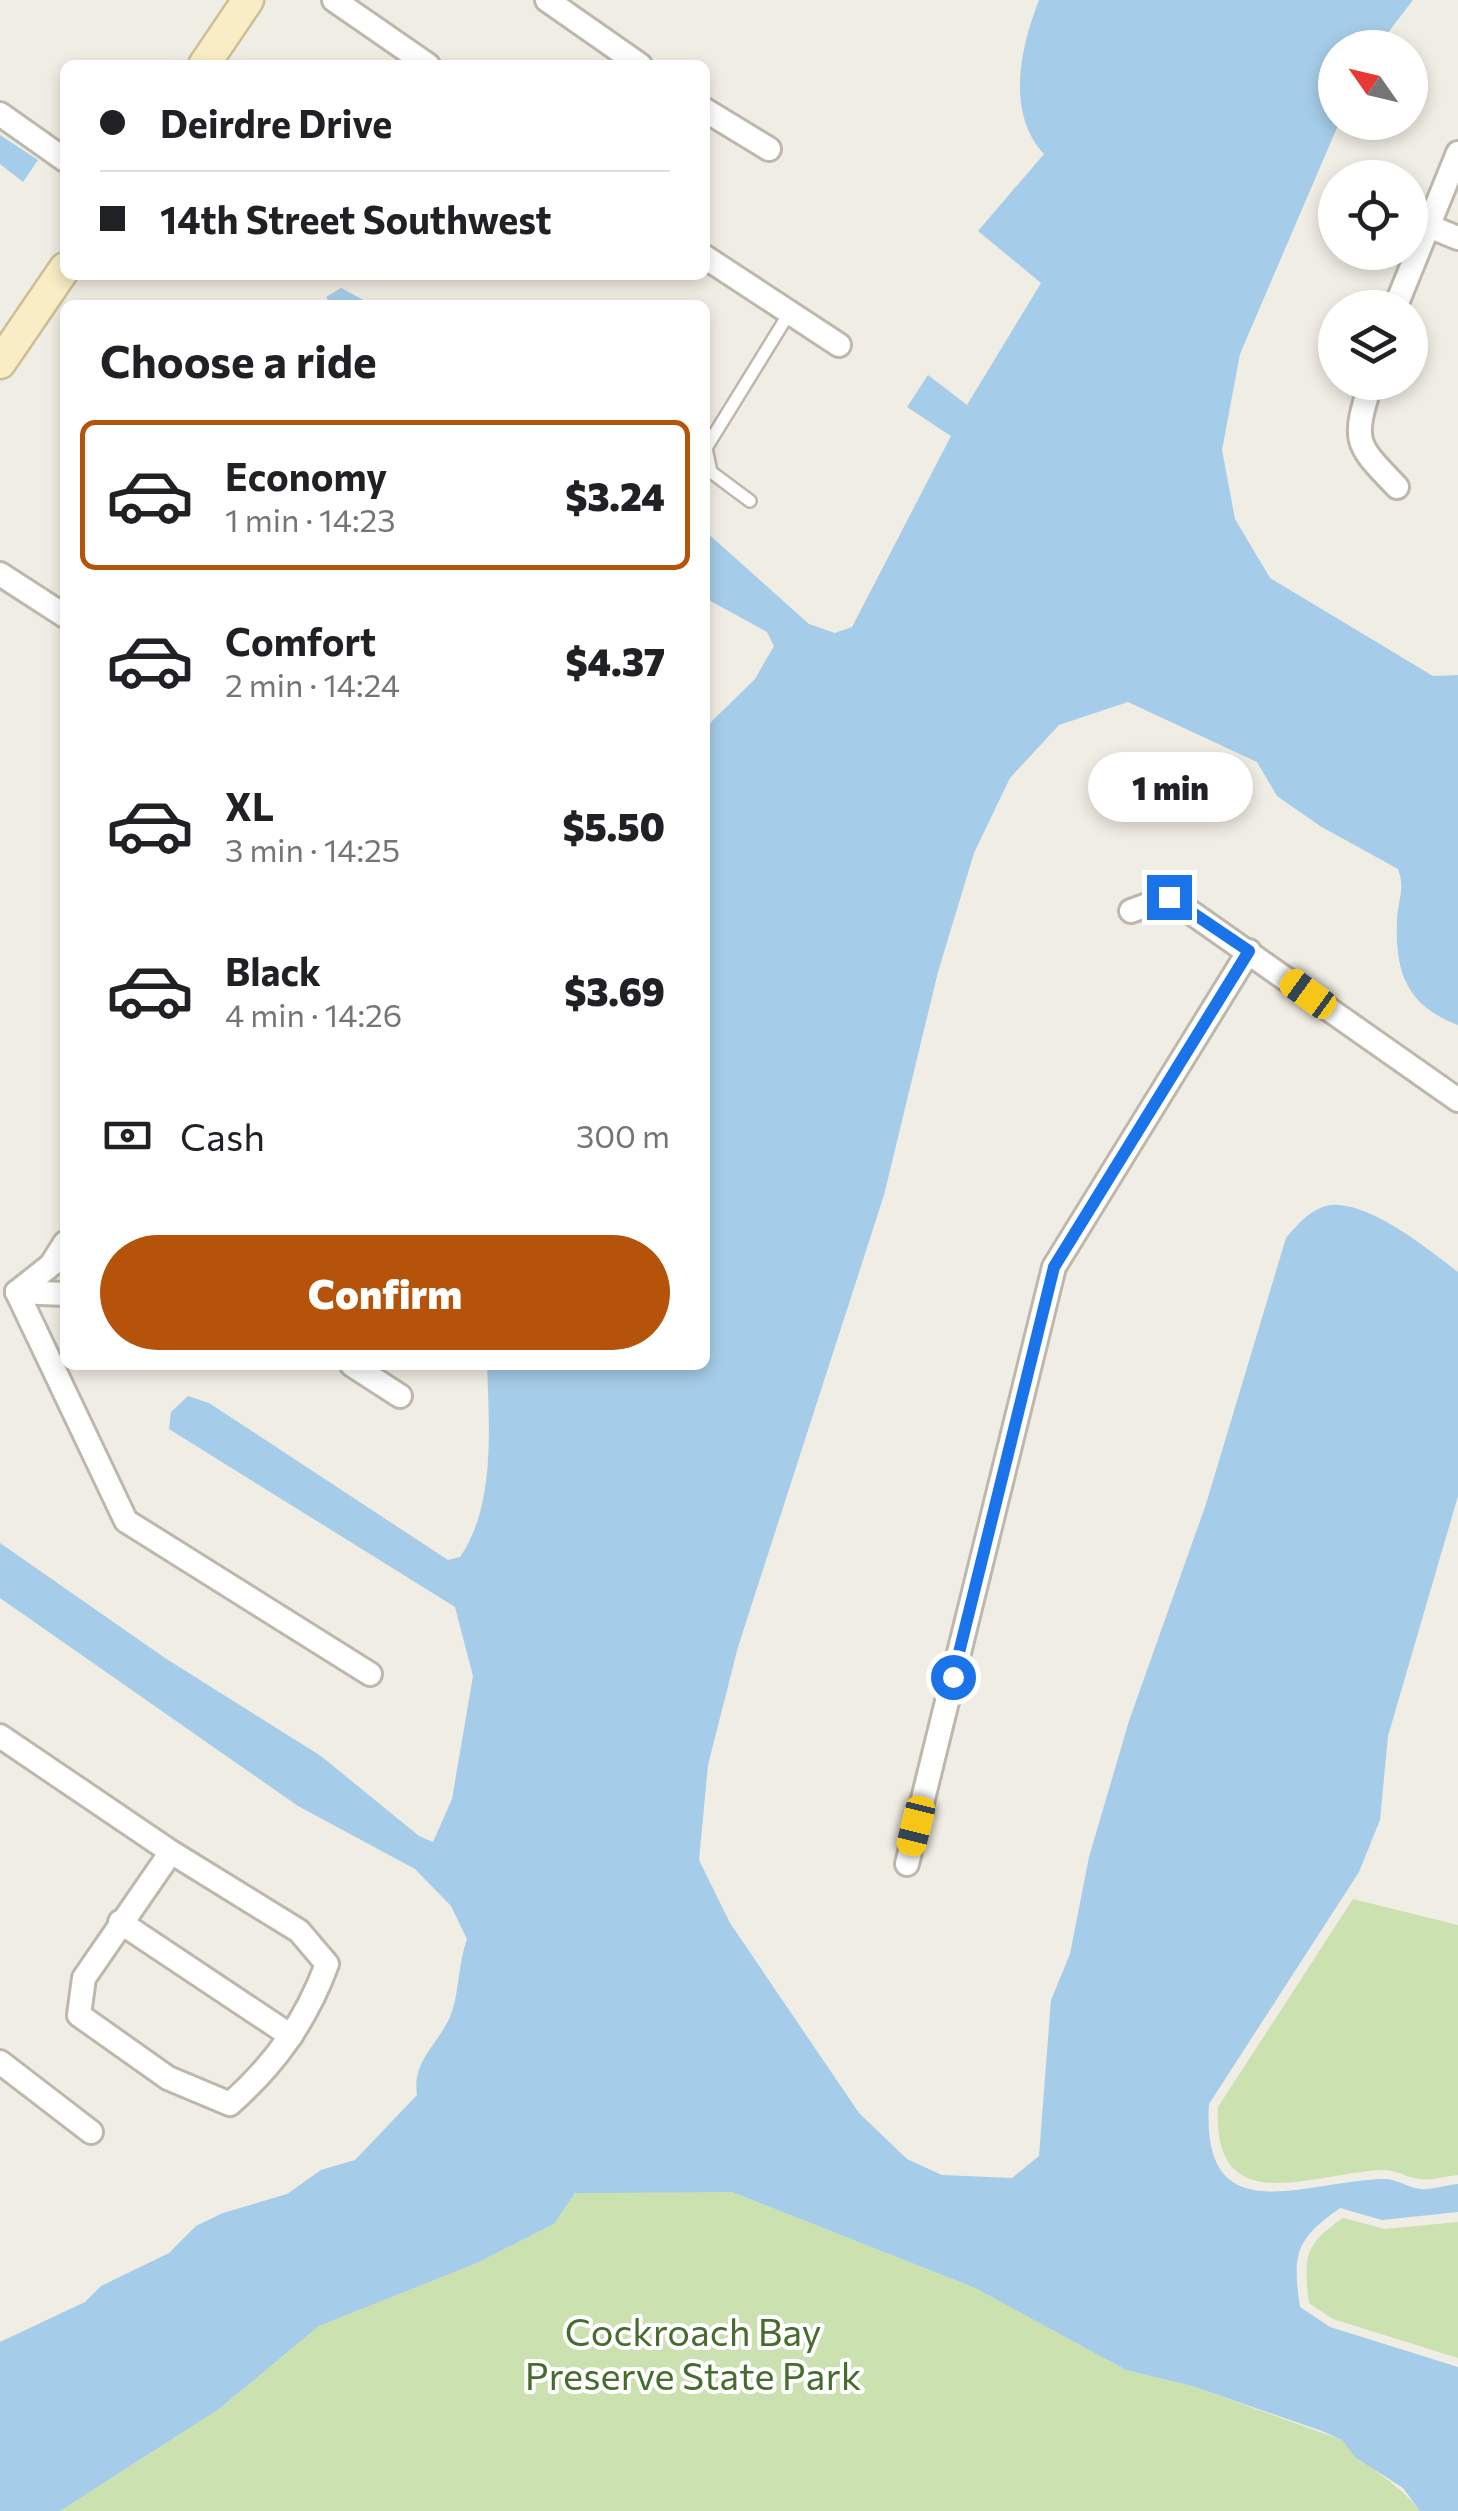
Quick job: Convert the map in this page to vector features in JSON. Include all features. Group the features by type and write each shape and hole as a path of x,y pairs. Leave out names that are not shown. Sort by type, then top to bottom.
{"street":[{"path":"207,60 248,0"},
{"path":"334,0 421,60"},
{"path":"547,0 633,60"},
{"path":"710,113 769,149"},
{"path":"0,114 60,156"},
{"path":"1428,221 1458,154"},
{"path":"1428,226 1458,238"},
{"path":"710,260 839,345"},
{"path":"0,363 60,275"},
{"path":"1366,400 1359,430 1360,449 1397,487"},
{"path":"0,574 60,613"},
{"path":"1131,911 1169,897 1458,1100"},
{"path":"907,1864 1054,1267 1249,951"},
{"path":"8,1286 51,1265 60,1251"},
{"path":"8,1286 60,1293"},
{"path":"8,1286 126,1522 370,1674"},
{"path":"360,1370 400,1396"},
{"path":"0,1736 171,1852 298,1931 327,1964 312,2005 268,2070 230,2104 168,2078 79,2014 84,1978 171,1852"},
{"path":"120,1922 291,2036"},
{"path":"0,2062 91,2132"}],"lane":[{"path":"710,442 788,315"},
{"path":"710,467 711,472 750,501"}],"green space":[{"path":"1353,1899 1458,1925 1458,2175 1424,2179 1381,2170 1296,2182 1270,2183 1248,2178 1231,2166 1220,2143 1218,2107"},
{"name":"Cockroach Bay Preserve State Park","path":"732,2192 975,2288 1126,2370 1192,2386 1342,2440 1420,2511 60,2511 219,2409 319,2326 477,2263 554,2224 575,2193"},
{"path":"1343,2218 1385,2229 1458,2222 1458,2358 1333,2319 1309,2303 1306,2274 1310,2253 1321,2236"}],"water":[{"path":"1039,0 1413,0 1390,30 1318,30 1318,140 1332,140 1323,160 1318,160 1318,172 1240,354 1222,450 1235,519 1270,578 1433,676 1458,675 1458,1025 1416,998 1402,972 1397,941 1401,889 1398,869 1320,826 1277,796 1257,762 1128,702 1059,725 1010,778 974,853 938,972 884,1195 738,1647 708,1765 699,1860 730,1923 859,2113 907,2159 942,2175 1012,2178 1039,2156 1051,2000 1070,1954 1089,1857 1129,1721 1206,1504 1286,1238 1318,1209 1346,1206 1398,1229 1458,1272 1458,1496 1388,1736 1380,1820 1359,1872 1209,2104 1211,2144 1221,2171 1239,2185 1262,2191 1290,2191 1382,2179 1420,2189 1458,2184 1458,2212 1382,2220 1340,2208 1306,2239 1300,2249 1297,2273 1300,2307 1330,2327 1458,2367 1458,2511 1420,2511 1403,2488 1355,2457 1342,2440 1322,2431 1192,2386 1126,2370 975,2288 732,2192 575,2193 554,2224 477,2263 319,2326 219,2409 60,2511 0,2511 0,2342 85,2302 101,2286 169,2253 196,2226 223,2213 287,2194 321,2170 355,2160 417,2095 422,2063 453,2009 467,1939 451,1906 415,1869 298,1806 0,1598 0,1543 165,1658 321,1756 419,1836 433,1842 452,1799 473,1676 455,1607 169,1429 171,1412 188,1396 209,1403 448,1560 460,1557 480,1514 488,1464 487,1370 710,1370 710,725 755,679 774,646 767,632 710,601 710,535 809,624 835,633 852,627 951,436 907,407 928,375 967,405 1041,283 978,231 1044,154 1025,119 1020,80"},
{"path":"0,135 38,160 23,182 0,164"},
{"path":"341,288 364,300 328,300 326,297"}],"route":[{"path":"953,1677 1054,1267 1249,951 1169,897"}]}
